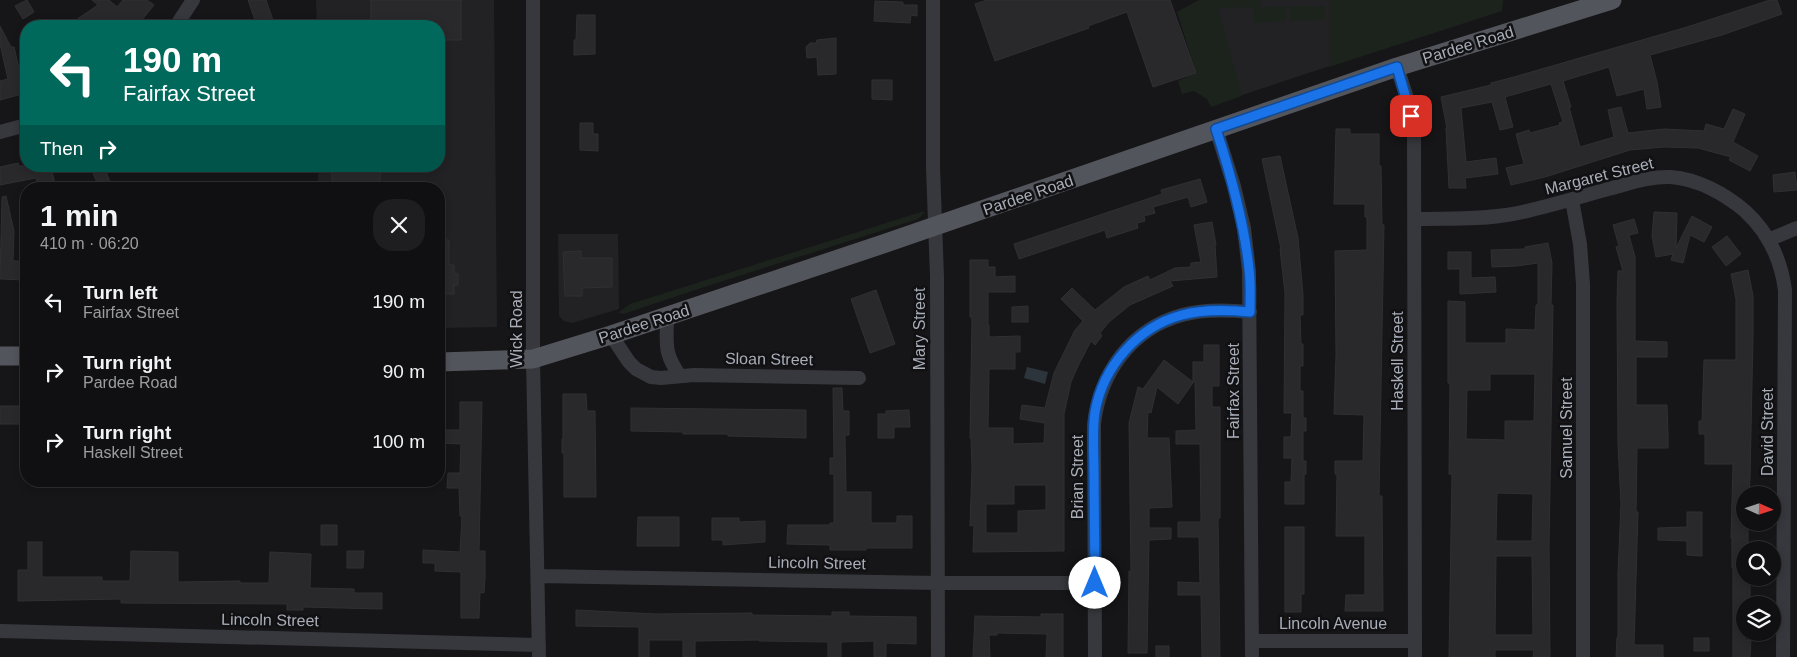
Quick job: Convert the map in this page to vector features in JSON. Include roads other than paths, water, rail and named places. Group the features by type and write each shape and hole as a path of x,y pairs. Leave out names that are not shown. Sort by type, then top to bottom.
{"main road":[{"name":"Pardee Road","path":"445,362 533,358 611,335 1397,67 1612,0"},
{"path":"0,356 20,356"}],"street":[{"path":"180,20 194,0"},
{"name":"Wick Road","path":"533,0 533,358 539,651"},
{"name":"Mary Street","path":"933,0 938,657"},
{"name":"Haskell Street","path":"1397,67 1408,101 1414,131 1414,657"},
{"path":"0,132 20,127"},
{"name":"Fairfax Street","path":"1216,129 1234,186 1244,228 1250,271 1252,657"},
{"name":"Margaret Street","path":"1414,219 1510,215 1572,200 1641,180 1670,177 1698,183 1731,199 1755,220 1768,240"},
{"name":"Samuel Street","path":"1572,200 1580,244 1583,284 1583,657"},
{"path":"1768,240 1797,228"},
{"name":"David Street","path":"1768,240 1777,255 1785,290 1783,657"},
{"name":"Brian Street","path":"1095,657 1094,424 1100,395 1110,371 1119,357 1134,342 1150,329 1169,319 1184,314 1205,312 1250,312"},
{"path":"667,316 667,351 670,362 680,376"},
{"name":"Sloan Street","path":"611,335 629,362 644,374 661,378 694,375 858,378"},
{"name":"Lincoln Street","path":"538,576 938,583 1095,583"},
{"name":"Lincoln Street","path":"0,631 539,651"},
{"name":"Lincoln Avenue","path":"1252,641 1414,640"}]}
